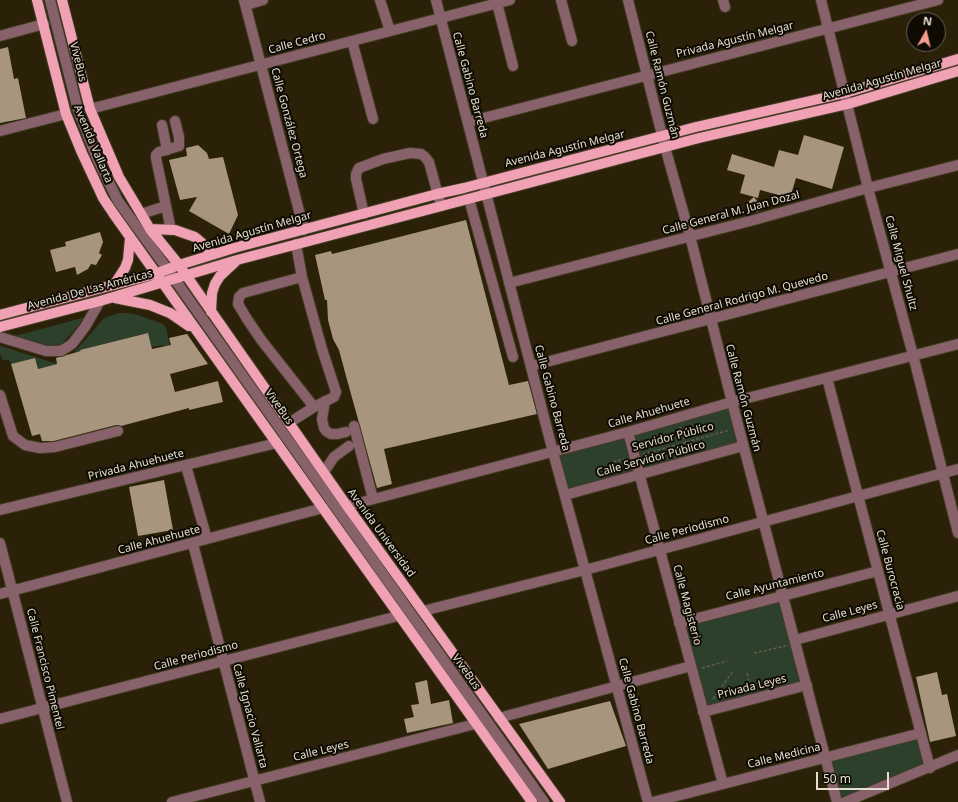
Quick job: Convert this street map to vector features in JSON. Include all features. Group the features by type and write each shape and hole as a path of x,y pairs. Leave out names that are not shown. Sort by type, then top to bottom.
{"main road":[{"name":"Avenida Vallarta","path":"37,0 66,114 82,153 103,198 161,283"},
{"name":"Avenida Vallarta","path":"62,0 90,109 119,177 150,229 179,265 185,275"},
{"name":"Avenida Agustín Melgar","path":"179,265 213,254 483,182 662,136 845,92 958,59"},
{"name":"Avenida Agustín Melgar","path":"185,275 296,244 665,147 848,104 958,71"},
{"path":"150,229 172,230 195,237 213,254"},
{"path":"114,285 125,268 128,260 130,238"},
{"path":"211,312 212,293 215,284 220,276 237,260"},
{"name":"Avenida De Las Américas","path":"0,315 155,274 179,265"},
{"name":"Avenida De Las Américas","path":"0,327 100,301 185,275"},
{"name":"Avenida Universidad","path":"185,275 347,506 560,802"},
{"path":"161,283 277,443 398,616 532,802"},
{"path":"111,297 138,302 170,313 196,331"}],"street":[{"name":"ViveBus","path":"50,0 78,110 96,156 118,201 544,802"},
{"path":"245,2 263,0"},
{"path":"380,0 390,31"},
{"name":"Calle Gabino Barreda","path":"436,0 553,452 648,802"},
{"name":"Calle Cedro","path":"90,109 510,0"},
{"path":"561,0 572,41"},
{"name":"Calle Ramón Guzmán","path":"628,0 648,75 662,136 690,236 710,319 784,595 837,802"},
{"name":"Calle Miguel Shultz","path":"821,0 868,188 913,355 958,533"},
{"name":"Privada Agustín Melgar","path":"468,122 938,0"},
{"name":"Calle González Ortega","path":"245,2 304,230"},
{"path":"497,4 513,66"},
{"path":"0,36 44,24"},
{"path":"352,41 373,119"},
{"path":"0,131 66,114"},
{"path":"172,230 156,156 157,153 179,146 179,137 175,122"},
{"path":"162,126 167,150"},
{"path":"364,214 356,179 356,174 359,168 383,159 410,153 421,154 429,162 441,206"},
{"name":"Calle General M. Juan Dozal","path":"509,283 958,165"},
{"path":"469,199 513,357"},
{"path":"141,214 166,206"},
{"path":"289,423 314,407 334,397 336,392 322,350 302,277 296,244"},
{"name":"Calle General Rodrigo M. Quevedo","path":"531,366 958,254"},
{"path":"302,277 243,293 239,297 238,304 262,341 314,407"},
{"path":"0,337 46,351 61,351 72,344 85,327 100,301"},
{"name":"Calle Ahuehuete","path":"347,506 628,432 732,402 958,344"},
{"name":"Calle Burocracia","path":"827,378 930,768"},
{"path":"0,395 13,436 25,445 40,448 55,447 118,431"},
{"path":"325,402 322,419 324,428 331,434 338,434 350,429 373,499"},
{"name":"Calle Magisterio","path":"628,432 723,784"},
{"name":"Privada Ahuehuete","path":"0,510 277,443"},
{"path":"324,472 334,457 349,446"},
{"name":"Calle Servidor Público","path":"565,495 744,446"},
{"path":"186,466 207,539"},
{"name":"Calle Periodismo","path":"423,611 585,570 958,469"},
{"name":"Calle Ahuehuete","path":"0,594 193,544 323,508"},
{"name":"Calle Francisco Pimentel","path":"0,543 67,802"},
{"name":"Calle Ignacio Vallarta","path":"193,544 260,802"},
{"name":"Calle Ayuntamiento","path":"679,623 878,571"},
{"name":"Calle Leyes","path":"796,642 890,614 958,596"},
{"name":"Calle Periodismo","path":"0,719 398,616"},
{"path":"500,718 617,686 692,668"},
{"name":"Privada Leyes","path":"703,712 807,686"},
{"name":"Calle Leyes","path":"172,802 475,724"},
{"name":"Calle Medicina","path":"653,802 921,733"},
{"path":"845,802 958,756"}],"path":[{"path":"677,418 691,460"},
{"name":"Servidor Público","path":"612,462 739,428"},
{"path":"754,653 796,642"},
{"path":"692,668 727,661"},
{"path":"703,712 733,671"},
{"path":"747,673 753,699"}],"green space":[{"path":"119,313 138,315 163,324 166,328 170,347 170,369 164,345 152,347 147,333 81,350 81,353 76,354 75,351 104,318"},
{"path":"86,317 58,348 15,336"},
{"path":"0,346 57,364 38,369 35,358 11,364 9,360 3,360 0,354"},
{"path":"732,402 743,446 565,495 553,452"},
{"path":"783,595 807,685 703,712 679,623"},
{"path":"921,733 930,768 837,802 826,758"}],"building":[{"path":"8,47 14,79 18,78 26,118 0,123 0,49"},
{"path":"804,135 844,147 832,189 796,178 790,198 760,190 758,198 740,193 745,175 727,170 732,154 774,167 779,150 798,155"},
{"path":"198,145 207,153 209,159 223,157 238,215 229,234 189,211 197,197 180,200 169,160 187,156 186,148"},
{"path":"754,197 764,209 756,212 748,202"},
{"path":"466,220 509,385 528,381 537,414 384,449 392,484 377,488 339,350 333,339 328,320 327,300 325,300 315,255 331,251 332,254"},
{"path":"100,232 103,242 99,253 102,255 96,265 91,264 88,269 77,275 75,267 56,272 50,250 66,246 65,242"},
{"path":"148,333 152,349 171,345 169,338 187,334 208,364 170,374 175,392 218,381 223,402 189,410 189,408 121,426 116,425 54,441 42,441 40,434 32,436 11,364 35,358 38,369 57,364 56,358 81,351 80,350"},
{"path":"164,480 173,530 138,536 129,487"},
{"path":"937,672 942,695 947,694 956,736 930,742 916,677"},
{"path":"427,680 431,704 449,700 453,723 407,733 404,719 414,717 411,705 419,704 415,683"},
{"path":"610,701 626,746 548,769 519,724"}]}
